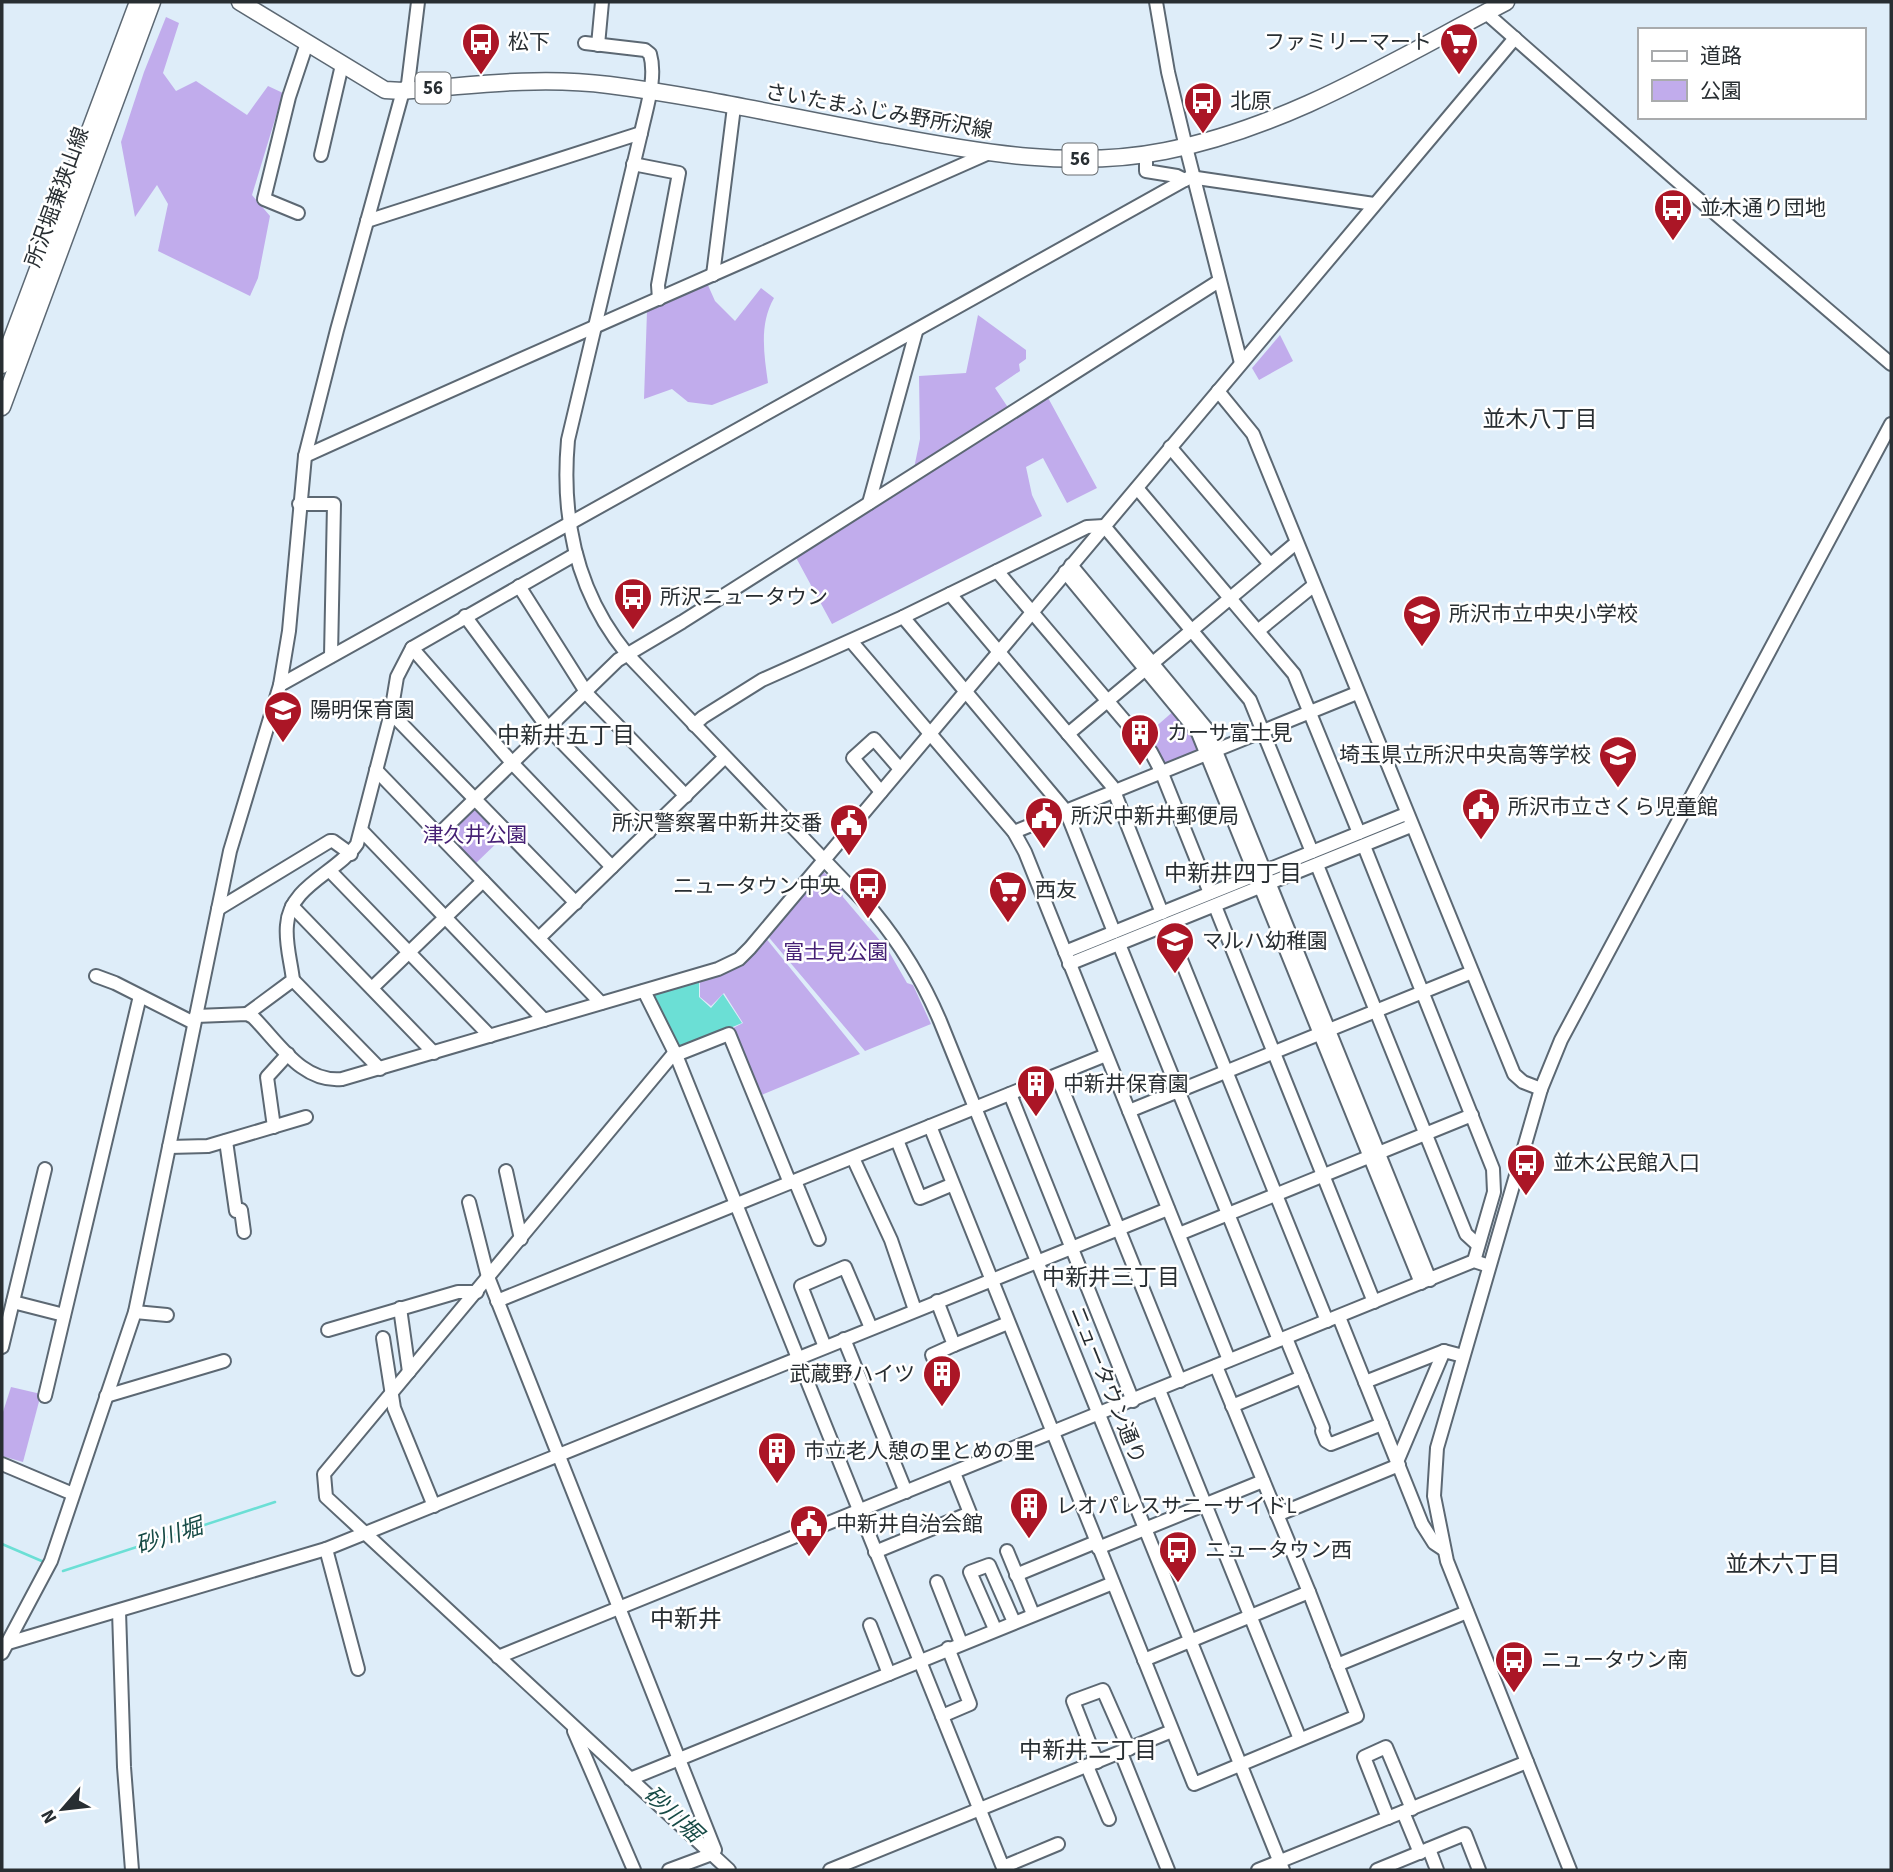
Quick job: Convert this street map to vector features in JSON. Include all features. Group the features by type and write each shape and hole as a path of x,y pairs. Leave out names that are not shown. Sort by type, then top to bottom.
{"main road":[{"name":"所沢堀兼狭山線","path":"2,365 138,2"},
{"name":"所沢堀兼狭山線","path":"2,407 152,2"},
{"name":"さいたまふじみ野所沢線","path":"240,2 378,87 391,91 523,80 578,82 649,91 989,153 1071,159 1146,155 1186,147 1290,114 1506,2"}],"street":[{"path":"5,1648 51,1561 135,1311 230,851 280,685 289,631 305,456 367,221 403,91 408,84 418,2"},
{"name":"ニュータウン通り","path":"602,2 592,44 645,50 652,61 641,133 568,440 568,523 576,554 596,606 610,632 627,654 874,912 908,958 936,1012 1281,1866"},
{"path":"1156,2 1168,72 1186,147 1189,179 1241,363"},
{"path":"1485,12 1891,364"},
{"path":"247,1014 304,1070 328,1079 342,1079 718,969 739,959 1515,38"},
{"path":"298,213 264,199 289,97 307,43"},
{"path":"321,155 342,65"},
{"path":"713,275 734,107"},
{"path":"367,221 641,133"},
{"path":"305,456 594,325 659,299 989,153"},
{"path":"1146,155 1146,171 1374,204"},
{"path":"634,164 679,173 658,285 659,299"},
{"path":"280,685 1189,179"},
{"path":"439,834 618,660 1219,281"},
{"path":"869,503 916,332"},
{"path":"1219,391 1253,434 1514,1074 1523,1082 1541,1089"},
{"path":"1570,1870 1443,1549 1434,1496 1435,1465 1442,1429 1541,1089 1560,1040 1891,424"},
{"path":"1170,447 1269,564"},
{"path":"1137,488 1294,674 1359,833"},
{"path":"299,504 334,505 331,656"},
{"path":"694,725 762,680 902,617 1087,527 1104,526"},
{"path":"1104,526 1250,700 1312,852"},
{"path":"1068,734 1296,543"},
{"path":"380,1069 293,980 286,923 292,906 304,891 351,854 362,831 391,713 397,677 412,648 576,554"},
{"path":"1068,568 1149,665 1211,752 1425,1282"},
{"path":"998,571 1151,752 1210,893"},
{"path":"519,586 586,691 686,796"},
{"path":"1259,630 1313,586"},
{"path":"950,594 1112,786 1276,1195 1365,1382 1422,1524 1434,1543 1443,1549"},
{"path":"465,616 548,728 649,832"},
{"path":"902,617 1066,811 1228,1213 1324,1428 1322,1431 1325,1441 1331,1444 1382,1423"},
{"path":"851,641 1014,832 1029,860 1229,1360"},
{"path":"412,648 512,763 612,867"},
{"path":"1014,832 1357,693"},
{"path":"391,713 576,903"},
{"path":"881,792 853,758 874,739 901,769"},
{"path":"539,939 725,758"},
{"path":"376,770 601,1003"},
{"path":"1067,958 1164,919 1214,906 1312,852 1359,833 1409,820"},
{"path":"1164,919 1210,893 1317,865 1364,846 1409,820"},
{"path":"362,831 544,1020"},
{"path":"218,909 330,841 351,854"},
{"path":"1364,846 1495,1177 1494,1192 1474,1261"},
{"path":"1317,865 1466,1234 1478,1245"},
{"path":"330,871 490,1036"},
{"path":"372,988 483,881"},
{"path":"292,906 435,1053"},
{"path":"1214,906 1374,1302"},
{"path":"1129,1111 1472,972"},
{"path":"96,976 195,1020 247,1014 293,980"},
{"path":"644,991 676,1054 1003,1868 1058,1844"},
{"path":"45,1396 140,996"},
{"path":"729,1870 326,1497 324,1474 676,1054 730,1034 819,1239"},
{"path":"274,1127 267,1077 288,1054"},
{"path":"497,1301 1106,1055"},
{"path":"1057,1076 1180,1381"},
{"path":"1010,1094 1133,1401"},
{"path":"1179,1234 1472,1115"},
{"path":"169,1147 208,1146 306,1117"},
{"path":"930,1126 951,1185 1194,1784 1357,1716 1216,1366"},
{"path":"897,1140 920,1198 951,1185"},
{"path":"226,1141 236,1211 241,1210 244,1232"},
{"path":"853,1158 891,1240 915,1310"},
{"path":"2,1347 45,1169"},
{"path":"506,1171 521,1239"},
{"path":"469,1202 488,1278 715,1850 712,1854 668,1870"},
{"path":"5,1648 326,1549 1168,1209"},
{"path":"498,1657 1474,1261 1489,1266"},
{"path":"825,1347 801,1286 845,1268 871,1328"},
{"path":"328,1330 458,1292 477,1292"},
{"path":"937,1301 954,1345"},
{"path":"13,1302 64,1315"},
{"path":"400,1308 409,1373"},
{"path":"135,1311 167,1315"},
{"path":"941,1376 932,1355 1008,1323"},
{"path":"383,1338 390,1396 434,1506"},
{"path":"844,1339 906,1492"},
{"path":"1365,1382 1444,1351 1463,1356"},
{"path":"1277,1515 1398,1464 1444,1351"},
{"path":"106,1396 224,1361"},
{"path":"1232,1406 1302,1377"},
{"path":"1159,1390 1300,1740"},
{"path":"2,1464 73,1494"},
{"path":"875,1552 970,1513 954,1473"},
{"path":"1016,1575 1146,1528 1263,1481"},
{"path":"326,1549 358,1669"},
{"path":"1007,1551 1033,1614"},
{"path":"995,1629 970,1572 989,1565 1014,1622"},
{"path":"937,1582 961,1643"},
{"path":"630,1779 1112,1583"},
{"path":"1144,1660 1309,1592"},
{"path":"119,1611 124,1767 132,1870"},
{"path":"1337,1665 1467,1612"},
{"path":"870,1625 889,1674"},
{"path":"942,1716 970,1704 948,1648"},
{"path":"1109,1819 1073,1702 1103,1690 1168,1870"},
{"path":"570,1724 634,1870"},
{"path":"830,1870 1172,1731"},
{"path":"1388,1818 1364,1757 1386,1747 1407,1810 1424,1851 1437,1870"},
{"path":"1258,1870 1281,1866 1388,1818 1527,1762"},
{"path":"1386,1869 1465,1834 1479,1870"}],"green space":[{"path":"166,17 179,23 163,73 176,91 196,81 247,115 268,86 283,93 252,195 270,216 258,278 250,296 158,251 168,204 157,185 135,217 121,142"},
{"path":"707,283 715,301 735,321 761,288 774,298 764,329 768,383 712,405 688,402 672,389 644,399 647,311"},
{"path":"978,315 1026,350 1026,359 1019,364 1020,371 995,388 1013,415 1046,394 1097,488 1067,503 1043,458 1026,467 1032,495 1042,516 832,624 793,552 912,478 920,439 919,376 966,373"},
{"path":"1280,335 1293,361 1259,380 1252,368"},
{"path":"1176,709 1190,725 1199,752 1165,766 1144,737"},
{"name":"津久井公園","path":"475,804 505,835 474,865 444,834"},
{"name":"富士見公園","path":"822,870 842,890 843,897 888,950 907,983 913,985 931,1024 865,1051 766,934"},
{"path":"765,937 860,1054 759,1096 731,1029 743,1023 724,993 711,1006 700,997 700,979"},
{"path":"11,1387 41,1394 23,1462 2,1456 2,1415"}],"shaded area":[{"path":"699,980 699,997 711,1008 723,994 742,1023 685,1047 675,1044 652,997"}],"waterway":[{"name":"砂川堀","path":"63,1571 275,1502"},
{"name":"砂川堀","path":"2,1544 44,1562"}],"place":[{"name":"松下","path":"481,76"},
{"name":"ファミリーマート","path":"1459,76"},
{"name":"北原","path":"1203,135"},
{"name":"並木通り団地","path":"1673,242"},
{"name":"所沢ニュータウン","path":"633,631"},
{"name":"所沢市立中央小学校","path":"1422,648"},
{"name":"陽明保育園","path":"283,744"},
{"name":"カーサ富士見","path":"1140,767"},
{"name":"埼玉県立所沢中央高等学校","path":"1618,789"},
{"name":"所沢市立さくら児童館","path":"1481,841"},
{"name":"所沢中新井郵便局","path":"1044,850"},
{"name":"所沢警察署中新井交番","path":"849,857"},
{"name":"ニュータウン中央","path":"868,920"},
{"name":"西友","path":"1008,924"},
{"name":"マルハ幼稚園","path":"1175,975"},
{"name":"中新井保育園","path":"1036,1118"},
{"name":"並木公民館入口","path":"1526,1197"},
{"name":"武蔵野ハイツ","path":"942,1408"},
{"name":"市立老人憩の里とめの里","path":"777,1485"},
{"name":"レオパレスサニーサイドL","path":"1029,1540"},
{"name":"中新井自治会館","path":"809,1558"},
{"name":"ニュータウン西","path":"1178,1584"},
{"name":"ニュータウン南","path":"1514,1694"}],"district":[{"name":"並木八丁目","path":"1540,419"},
{"name":"中新井五丁目","path":"566,735"},
{"name":"中新井四丁目","path":"1233,873"},
{"name":"中新井三丁目","path":"1111,1277"},
{"name":"並木六丁目","path":"1783,1564"},
{"name":"中新井","path":"686,1619"},
{"name":"中新井二丁目","path":"1088,1750"}]}
